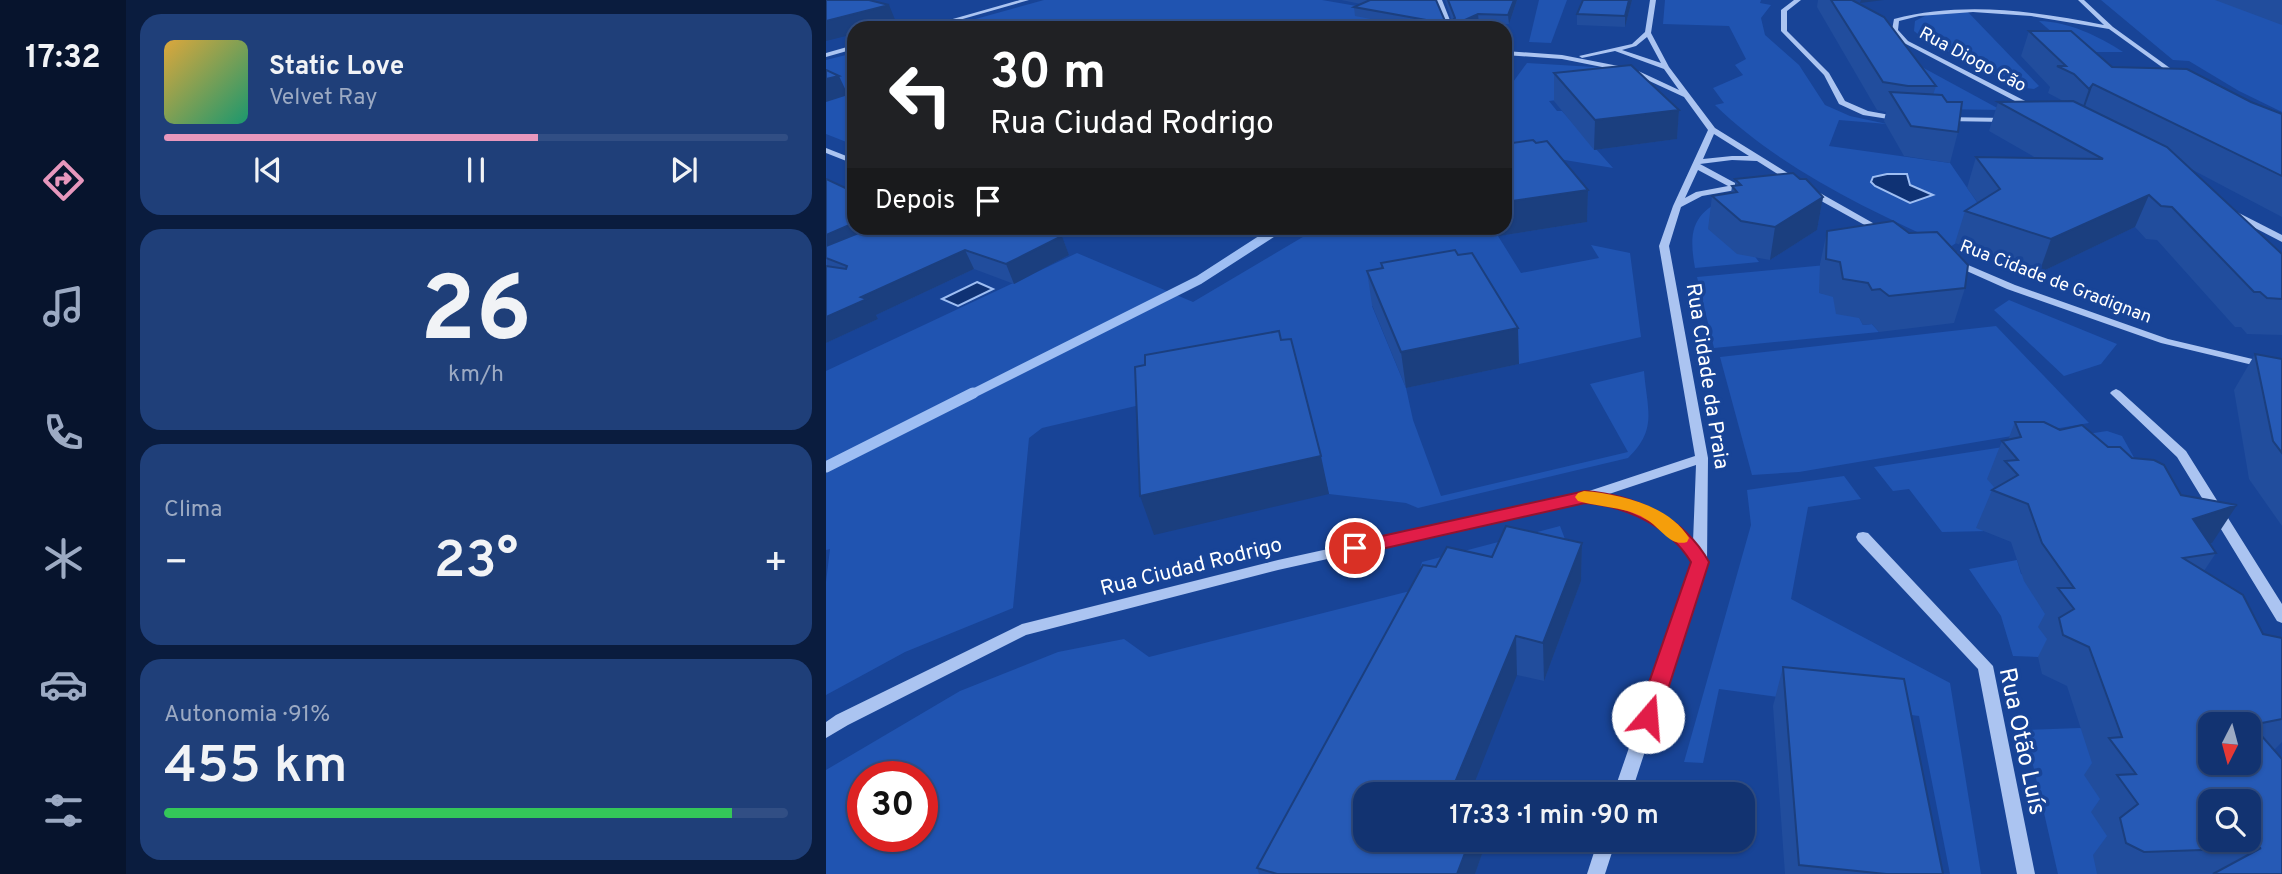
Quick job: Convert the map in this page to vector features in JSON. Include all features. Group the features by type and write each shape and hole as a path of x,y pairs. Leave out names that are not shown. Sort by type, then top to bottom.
{"street":[{"path":"950,21 1026,0"},
{"path":"1439,0 1447,21"},
{"path":"1653,0 1648,33 1666,67 1712,130 1817,195 1888,233"},
{"path":"1798,0 1784,10 1784,31 1827,74 1842,102 1866,113 1913,119"},
{"path":"2081,0 2111,28 2191,84"},
{"name":"Rua Diogo Cão","path":"2045,114 1906,42 1895,30 1896,20 1909,12 1935,6 1967,4 2049,14 2111,28"},
{"path":"1562,57 1592,55 1634,45 1648,33"},
{"path":"826,55 847,49"},
{"path":"1616,50 1666,67"},
{"path":"1616,50 1619,59 1634,71 1687,97"},
{"path":"1512,53 1562,57 1634,71"},
{"path":"1939,119 2017,120"},
{"name":"Rua Cidade da Praia","path":"1626,782 1700,562 1702,458 1664,246 1677,206 1712,130"},
{"path":"826,150 847,159"},
{"path":"1698,164 1732,158 1763,160"},
{"path":"1698,164 1706,173 1735,186"},
{"path":"1677,206 1699,194 1761,183 1772,166"},
{"path":"1791,190 1817,195"},
{"path":"2222,208 2282,239"},
{"name":"Rua Cidade de Gradignan","path":"1937,255 2011,287 2165,341 2282,369"},
{"path":"2116,393 2182,454 2282,617"},
{"name":"Rua Ciudad Rodrigo","path":"826,731 842,720 1022,630 1278,565 1585,497 1702,458"},
{"name":"Rua Ciudad Rodrigo","path":"1585,497 1609,499 1654,516 1690,545 1700,562"},
{"name":"Rua Otão Luís","path":"1863,537 1985,666 2026,874"},
{"path":"1596,874 1603,852"}],"shaded area":[{"path":"1044,0 1322,0 1403,14 1386,21 968,21"},
{"path":"1539,0 1567,0 1551,43 1529,42"},
{"path":"1665,0 1761,0 1760,3 1771,5 1761,18 1765,35 1799,65 1825,105 1850,116 1887,124 1839,120 1829,146 1950,163 1990,221 1950,247 1826,186 1768,149 1715,105 1724,103 1713,88 1743,75 1735,65 1746,59 1729,26 1663,24"},
{"path":"2101,0 2233,0 2282,18 2282,112 2239,91 2189,61 2173,60"},
{"path":"1966,10 2039,86 2034,89 2018,87 1925,40 1914,31 1915,21 1927,15"},
{"path":"2039,21 2062,24 2083,31 2123,52 2075,52"},
{"path":"847,55 847,142 826,134 826,60"},
{"path":"1527,63 1594,67 1638,74 1583,97 1549,101 1557,111 1562,111 1613,168 1512,151 1512,83"},
{"path":"1920,66 2001,110 1938,109"},
{"path":"1907,174 1910,185 1933,195 1910,203 1871,182 1873,177"},
{"path":"1736,194 1753,254 1759,262 1695,268 1692,241 1698,221 1712,206"},
{"path":"1306,235 1497,235 1521,273 1599,258 1591,245 1630,253 1641,337 1519,364 1474,287 1372,306 1406,388 1413,420 1441,496 1628,452 1590,384 1644,371 1647,428 1644,438 1628,458 1418,508 1406,503 1329,494 1299,375 1157,401 1042,428 1029,438 1013,608 905,652 826,695 826,582 830,549 826,550 826,371 1077,253 1193,302"},
{"path":"1826,265 1820,293 1834,296 1858,315 1863,325 1872,324 1879,332 1714,348 1697,277"},
{"path":"977,282 993,289 958,306 942,299"},
{"path":"2009,300 2117,344 2101,364 2064,376 1994,310"},
{"path":"1996,326 2089,423 1799,472 1752,475 1720,357"},
{"path":"2107,431 2122,436 2162,508 2002,498 1990,531 1942,532 1909,489 1893,491 1874,467"},
{"path":"1844,476 1861,499 1808,507 1791,599 1950,683 1981,874 1950,874 1919,716 1719,689 1703,763 1684,762 1751,525 1747,490"},
{"path":"1560,526 1581,581 1508,565 1287,874 826,874 826,770 960,691 1058,652 1124,639 1149,657 1414,590 1422,562"},
{"path":"2017,560 2021,574 2042,578 2041,607 2054,626 2053,647 2038,657 2013,656 2001,616 1969,569"},
{"path":"2080,728 2104,734 2110,841 2097,874 2058,874 2025,730"}],"building":[{"path":"826,0 869,0 889,5 826,21"},
{"path":"1370,0 1436,0 1445,21 1432,21 1354,7"},
{"path":"1448,0 1514,0 1508,15 1478,14 1463,21 1452,21 1455,18"},
{"path":"1583,0 1629,0 1625,16 1577,14"},
{"path":"1831,0 1852,0 1884,17 1936,86 1908,86 1883,82"},
{"path":"2029,31 2071,31 2112,67 2187,69 2251,102 2282,114 2282,176 2093,84 2089,89 2074,74 2057,66 2066,66"},
{"path":"1631,65 1679,110 1595,120 1554,73"},
{"path":"826,70 839,76 826,79"},
{"path":"1890,92 1942,95 1947,102 1962,102 1958,132 1911,126"},
{"path":"2073,101 2167,147 2282,254 2282,299 2267,298 2260,292 2254,292 2172,207 2161,206 2149,195 2051,239 1965,211 2000,189 1976,157 2103,159 1998,102"},
{"path":"1547,141 1588,190 1512,201 1512,143"},
{"path":"1793,173 1800,179 1806,179 1823,197 1775,227 1741,221 1712,196 1737,192 1732,186 1741,185 1735,179"},
{"path":"826,179 847,189 847,226 826,235"},
{"path":"1893,221 1909,233 1937,232 1968,265 1965,288 1889,296 1880,289 1872,290 1868,283 1843,279 1840,262 1826,259 1827,231"},
{"path":"854,235 1062,236 1006,264 965,250 861,297 867,299 826,317 826,266 846,269 847,266 826,258 826,246"},
{"path":"1455,250 1458,255 1472,253 1518,328 1401,352 1367,271 1383,268 1381,263"},
{"path":"1279,331 1281,340 1291,339 1321,456 1140,496 1135,367 1145,365 1145,355"},
{"path":"2255,354 2282,359 2282,453 2273,441"},
{"path":"2015,422 2044,422 2060,430 2082,425 2108,447 2120,447 2132,458 2154,460 2164,465 2181,495 2237,505 2193,519 2216,553 2183,558 2243,595 2263,634 2282,638 2282,719 2261,723 2261,712 2198,712 2198,775 2261,775 2261,735 2282,759 2282,874 2213,874 2254,852 2261,852 2261,789 2198,789 2198,850 2144,852 2126,843 2120,818 2138,804 2117,775 2136,774 2109,738 2122,737 2089,647 2063,635 2059,618 2074,609 2058,588 2074,588 2042,543 2028,504 1992,490 2018,475 2005,461 2018,460 2002,441 2021,437"},
{"path":"1506,526 1582,543 1543,643 1516,636 1455,782 1353,782 1353,852 1465,852 1457,874 1277,874 1257,868 1423,565 1436,567 1447,547 1492,557"},
{"path":"1783,667 1904,679 1943,874 1886,874 1799,865"}],"waterway":[{"path":"970,395 1199,280 1269,235"},
{"path":"826,467 973,393"}],"slow traffic":[{"path":"1584,497 1609,499 1654,516 1680,538"}],"route":[{"path":"1355,548 1585,497 1609,499 1654,516 1690,545 1700,562 1648,717"}]}
